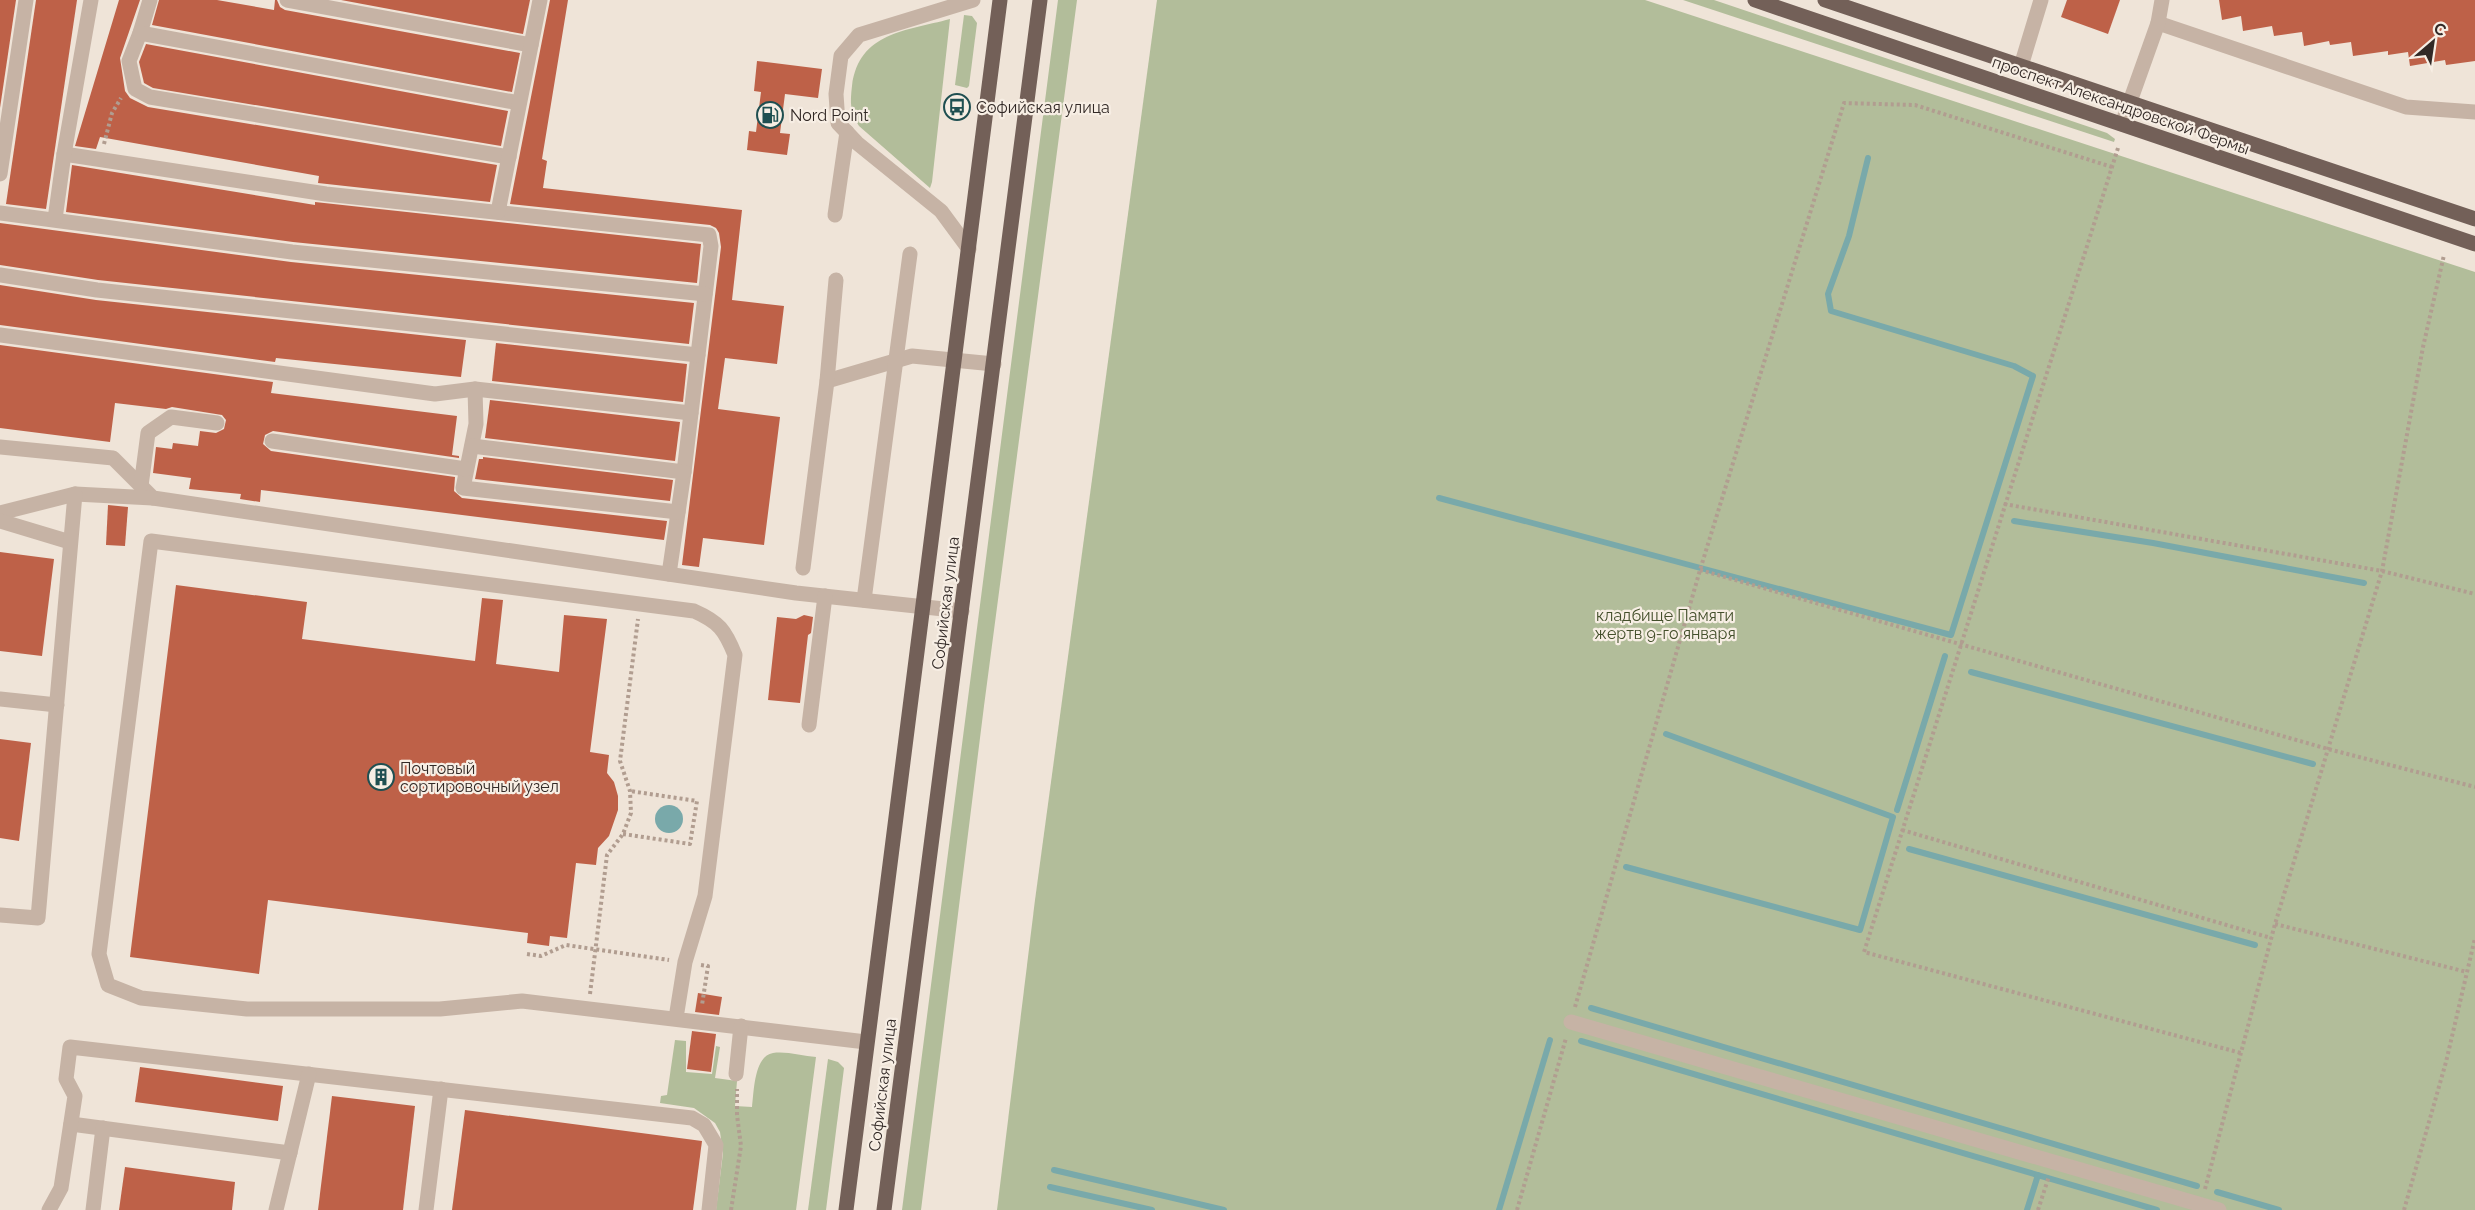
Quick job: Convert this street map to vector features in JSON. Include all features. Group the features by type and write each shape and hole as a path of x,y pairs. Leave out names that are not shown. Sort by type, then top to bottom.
{"main road":[{"name":"Софийская улица","path":"846,1210 921,606 1000,0"},
{"name":"Софийская улица","path":"884,1210 1040,0"},
{"name":"проспект Александровской Фермы","path":"1755,0 2475,244"},
{"name":"проспект Александровской Фермы","path":"1825,0 2475,219"}],"lane":[{"path":"0,174 26,0"},
{"path":"56,219 64,154 91,0"},
{"path":"150,0 129,61 135,89 150,97 509,157"},
{"path":"286,0 531,45"},
{"path":"498,212 540,0"},
{"path":"969,249 940,211 857,143 838,123 836,94 841,56 859,35 973,0"},
{"path":"2021,66 2041,0"},
{"path":"2122,124 2158,23 2162,0"},
{"path":"2158,23 2406,107 2475,112"},
{"path":"140,33 519,103"},
{"path":"835,215 847,132"},
{"path":"64,154 326,194 709,235 711,246 684,472 669,574"},
{"path":"0,213 292,252 705,294"},
{"path":"864,600 910,254"},
{"path":"0,274 97,290 698,355"},
{"path":"803,568 827,381 836,280"},
{"path":"0,335 435,394 475,389 691,412"},
{"path":"827,381 912,356 993,364"},
{"path":"475,389 476,424 464,488 678,512"},
{"path":"141,486 148,433 171,417 217,423"},
{"path":"272,441 466,469"},
{"path":"472,446 684,472"},
{"path":"0,447 113,458 153,498"},
{"path":"0,513 75,494 153,498 825,597 962,611"},
{"path":"0,915 38,918 75,494"},
{"path":"0,521 70,542"},
{"path":"676,1018 685,962 705,896 735,655 727,635 714,620 694,611 151,541 99,954 108,985 141,998 247,1009 440,1010 522,1001 866,1042"},
{"path":"809,725 825,597"},
{"path":"0,699 57,705"},
{"path":"1571,1022 2219,1210"},
{"path":"736,1074 741,1026"},
{"path":"49,1210 61,1188 75,1096 66,1079 70,1047 692,1118 704,1125 716,1145 709,1210"},
{"path":"276,1210 309,1074"},
{"path":"426,1210 441,1089"},
{"path":"71,1124 290,1153"},
{"path":"93,1210 103,1128"}],"path":[{"path":"100,159 112,113 120,98 135,89"},
{"path":"1517,1210 1700,570 1844,103 1915,105 2112,167"},
{"path":"2118,148 1864,952 2241,1053"},
{"path":"2201,1204 2275,924 2382,571 2423,348 2444,255"},
{"path":"2004,504 2382,571 2475,594"},
{"path":"1700,570 2328,749 2475,787"},
{"path":"601,1009 589,993 608,855 623,834 631,813 630,791 620,761 640,605"},
{"path":"623,834 690,844 697,801 630,791"},
{"path":"1902,830 2271,938"},
{"path":"2275,924 2467,972"},
{"path":"2404,1210 2446,1062 2475,938"},
{"path":"527,954 541,956 566,945 708,966 700,1021"},
{"path":"731,1210 741,1146 737,1115 736,1074"},
{"path":"2038,1210 2054,1161"}],"green space":[{"path":"1058,0 1077,0 984,706 921,1210 902,1210"},
{"name":"кладбище Памяти жертв 9-го января","path":"1157,0 1645,0 2475,272 2475,1210 997,1210 1035,900"},
{"path":"1683,0 1714,0 2107,133 2115,139 2114,142"},
{"path":"964,15 972,16 977,23 967,88 955,85"},
{"path":"950,19 930,188 859,126 851,107 852,86 856,68 864,54 874,44 902,31"},
{"path":"675,1040 686,1041 686,1072 712,1074 716,1046 720,1047 715,1078 737,1081 735,1106 752,1107 756,1076 762,1061 767,1056 773,1053 783,1053 816,1057 796,1210 716,1210 723,1153 720,1132 715,1123 694,1108 660,1103 661,1096 667,1095"},
{"path":"828,1059 838,1062 844,1068 826,1210 808,1210"}],"water":[{"path":"669,805 679,809 683,819 679,829 669,833 659,829 655,819 659,809"}],"building":[{"path":"0,0 16,0 0,108"},
{"path":"36,0 77,0 46,209 6,204"},
{"path":"119,0 140,0 120,58 125,91 130,98 148,107 497,165 490,202 318,183 319,176 100,137 96,149 75,146"},
{"path":"159,0 217,0 274,10 275,0 277,0 280,7 285,10 520,53 512,92 152,25"},
{"path":"341,0 530,0 523,34"},
{"path":"550,0 568,0 542,159 547,161 543,188 742,210 732,300 784,306 777,364 725,358 718,409 780,417 764,545 703,538 699,567 682,565 721,247 719,233 710,225 510,204"},
{"path":"2067,0 2120,0 2108,34 2061,17"},
{"path":"2219,0 2475,0 2475,61 2446,65 2445,60 2410,66 2408,52 2388,55 2388,51 2353,56 2351,42 2330,45 2329,41 2304,46 2302,32 2274,36 2272,26 2243,31 2241,16 2222,20"},
{"path":"146,44 508,111 501,146 153,88 144,83 139,62"},
{"name":"Nord Point","path":"757,61 822,69 818,98 785,94 780,133 790,134 787,155 747,150 749,131 756,132 761,92 754,91"},
{"path":"72,165 315,205 315,202 701,244 697,283 293,242 66,212"},
{"path":"0,223 291,262 694,303 689,344 98,280 0,265"},
{"path":"0,285 96,300 466,340 461,377 276,358 275,362 0,325"},
{"path":"496,343 687,364 683,402 492,381"},
{"path":"0,345 273,382 271,393 457,416 452,455 459,456 459,458 273,431 265,435 263,444 271,451 455,477 454,491 462,498 667,521 664,540 261,490 260,502 240,499 241,494 189,489 191,478 153,473 156,447 172,449 173,443 198,446 200,431 216,433 224,429 226,420 222,415 172,407 166,409 115,403 110,442 0,428"},
{"path":"490,400 680,422 675,461 485,438"},
{"path":"483,457 673,480 670,501 475,479 479,459"},
{"path":"108,505 128,507 125,546 106,545"},
{"path":"0,552 54,559 42,656 0,651"},
{"name":"Почтовый сортировочный узел","path":"176,585 307,602 302,639 475,661 482,598 503,600 496,664 559,672 564,615 607,619 590,752 609,755 607,773 614,782 618,796 618,810 609,836 598,848 596,865 576,863 567,938 550,936 549,946 527,943 528,933 268,900 259,974 130,957"},
{"path":"804,615 813,617 811,633 808,635 800,703 768,700 777,617 796,619"},
{"path":"0,739 31,743 19,841 0,838"},
{"path":"698,993 722,997 719,1015 695,1012"},
{"path":"692,1031 716,1034 711,1072 687,1069"},
{"path":"140,1067 283,1086 278,1121 135,1102"},
{"path":"332,1096 415,1106 403,1210 318,1210"},
{"path":"465,1110 702,1141 693,1210 452,1210"},
{"path":"125,1167 235,1182 232,1210 119,1210"}],"waterway":[{"path":"1439,498 1951,635 2033,376 2014,366 1831,311 1828,294 1849,236 1868,158"},
{"path":"2014,521 2153,543 2364,583"},
{"path":"1897,810 1945,656"},
{"path":"1971,672 2313,764"},
{"path":"1626,867 1860,930 1893,817 1666,734"},
{"path":"1909,849 2255,945"},
{"path":"1591,1008 2197,1186"},
{"path":"1499,1210 1550,1040"},
{"path":"1581,1041 2157,1210"},
{"path":"1054,1170 1224,1210"},
{"path":"2027,1210 2038,1175"},
{"path":"1050,1187 1152,1210"},
{"path":"2217,1192 2279,1210"}],"place":[{"name":"Софийская улица","path":"957,107"},
{"name":"Nord Point","path":"770,115"},
{"name":"Почтовый сортировочный узел","path":"381,777"}]}
